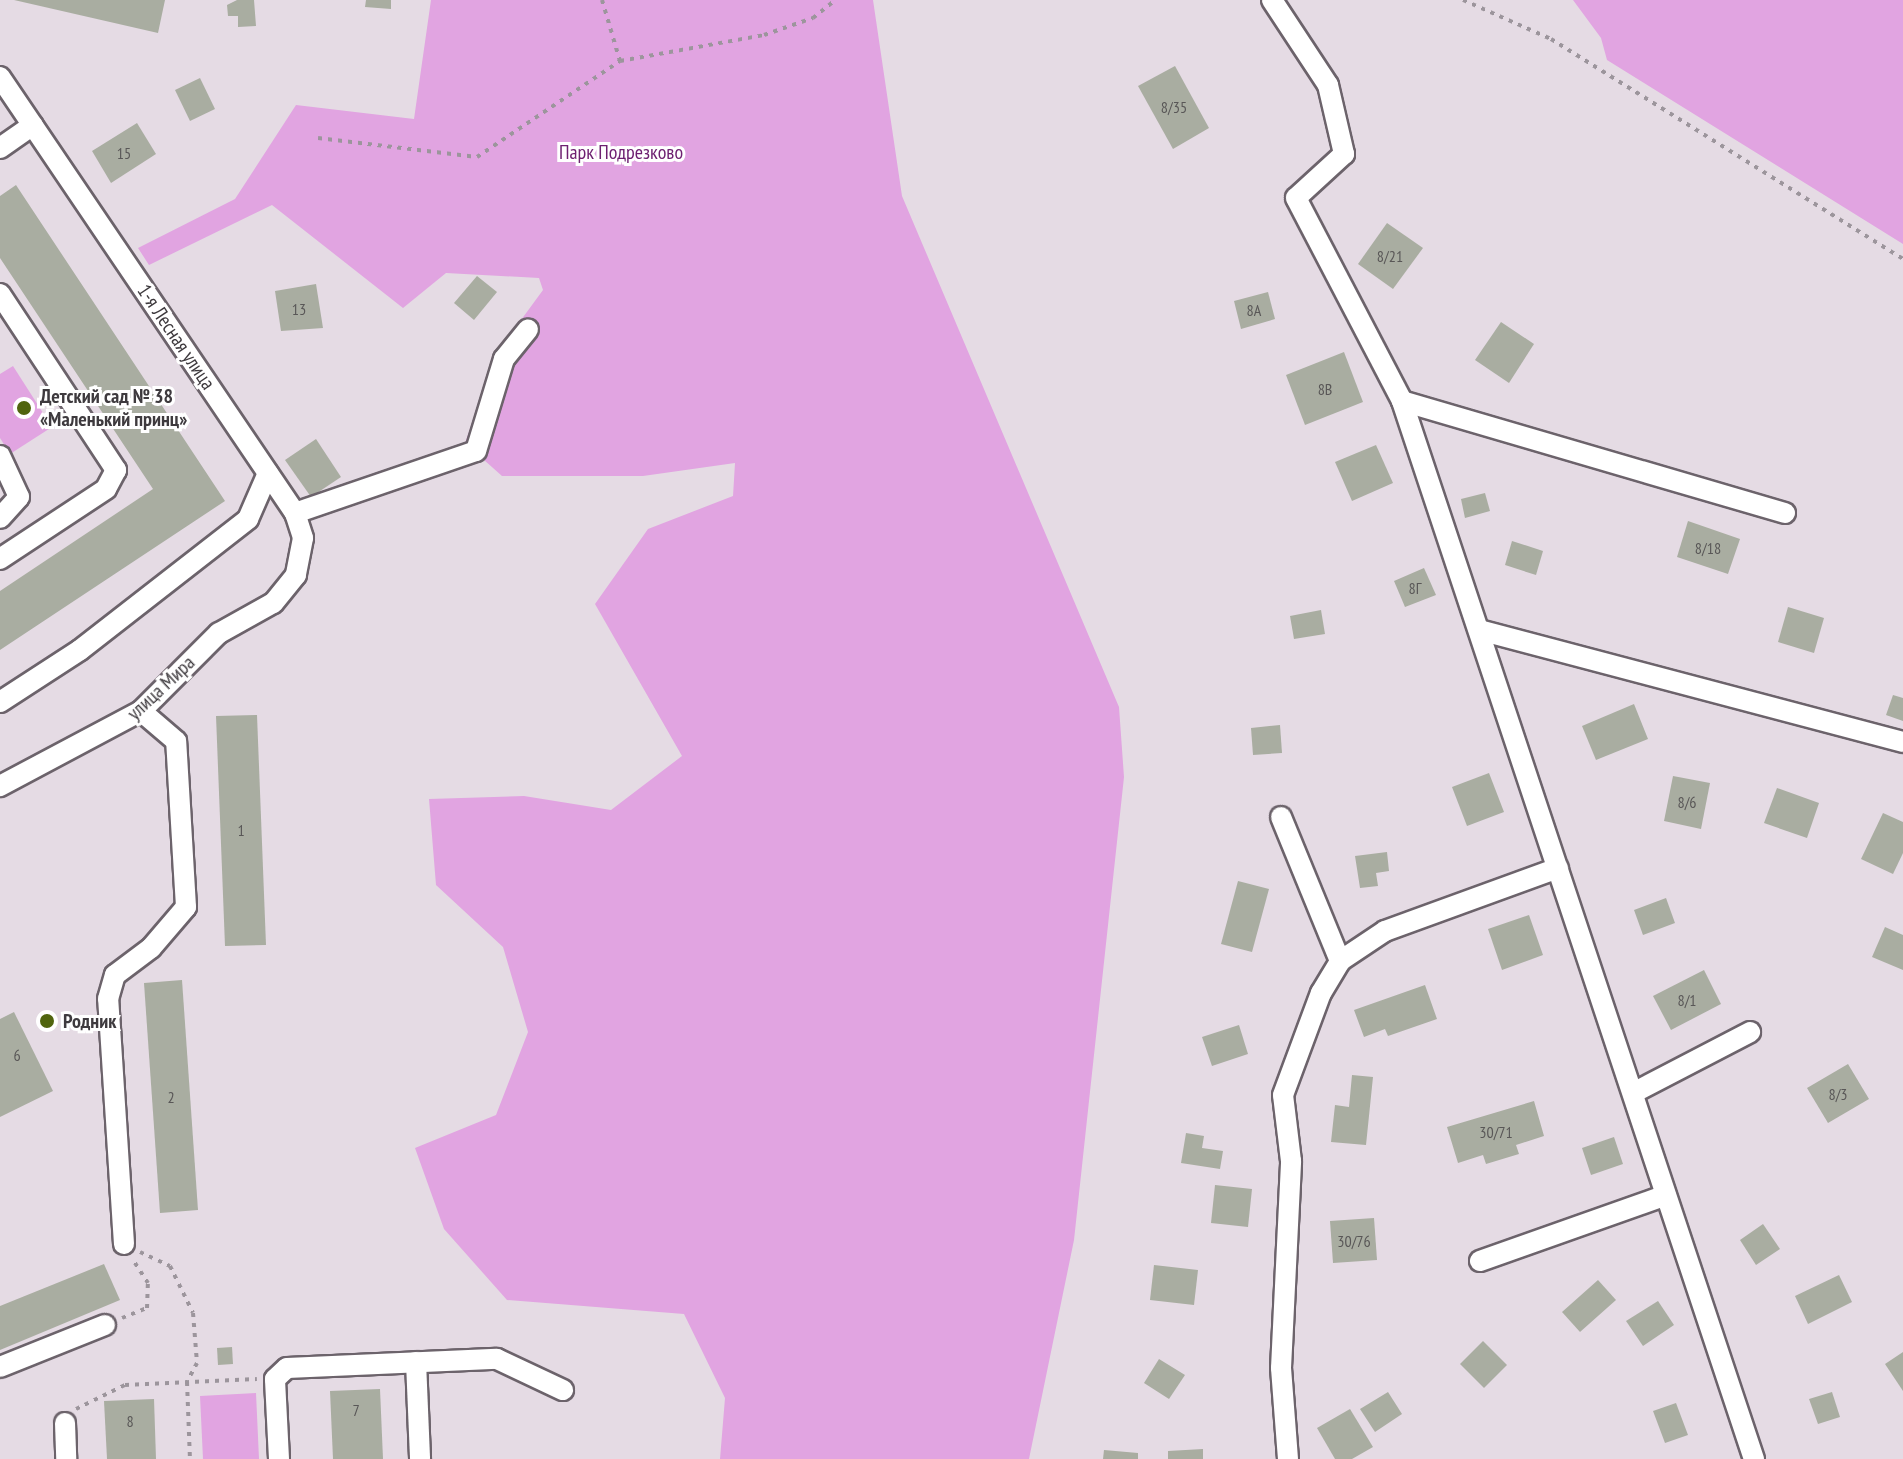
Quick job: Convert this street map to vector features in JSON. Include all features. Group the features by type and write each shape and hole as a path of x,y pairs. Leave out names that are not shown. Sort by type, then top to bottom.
{"street":[{"path":"1272,0 1328,85 1344,154 1296,198 1402,401 1754,1459"},
{"name":"1-я Лесная улица","path":"0,77 295,513 303,538 296,575 273,603"},
{"path":"0,148 33,125"},
{"path":"0,294 116,470 106,489 0,559"},
{"path":"295,513 476,451 504,359 528,329"},
{"path":"1402,401 1785,513"},
{"path":"0,456 19,497 0,518"},
{"path":"0,702 80,650 248,519 268,473"},
{"name":"улица Мира","path":"0,786 141,711 219,633 273,603"},
{"path":"1479,630 1903,742"},
{"path":"124,1244 108,999 115,975 151,948 186,907 176,741 141,711"},
{"path":"1281,817 1340,961"},
{"path":"1288,1459 1281,1368 1291,1161 1283,1095 1321,993 1340,961 1434,908 1558,868"},
{"path":"1633,1093 1750,1032"},
{"path":"1480,1261 1666,1195"},
{"path":"0,1367 105,1325"},
{"path":"279,1459 275,1379 287,1368 497,1359 563,1390"},
{"path":"416,1362 420,1459"},
{"path":"65,1423 66,1459"}],"path":[{"path":"602,0 620,61"},
{"path":"318,138 477,157 620,61 764,35 813,18 835,0"},
{"path":"1464,0 1551,39 1903,259"},
{"path":"105,1325 147,1308 148,1283 124,1244"},
{"path":"124,1244 170,1266 193,1313 197,1363 187,1382 190,1459"},
{"path":"65,1423 83,1401 125,1385 275,1379"}],"green space":[{"name":"Парк Подрезково","path":"431,0 873,0 902,196 1119,707 1124,777 1074,1240 1029,1459 720,1459 725,1398 684,1314 507,1300 444,1229 415,1148 496,1115 528,1032 503,947 436,885 429,799 524,796 611,810 682,756 595,604 648,529 733,496 735,463 643,476 502,476 465,443 496,354 543,290 539,278 446,273 403,308 272,205 149,265 138,248 235,199 296,105 414,119"},
{"path":"1573,0 1903,0 1903,244 1607,60 1601,38"},
{"path":"13,366 52,427 10,454 0,438 0,374"},
{"path":"256,1393 259,1459 203,1459 200,1396"}],"building":[{"path":"14,0 165,0 158,33"},
{"path":"237,0 254,0 256,26 238,27 238,16 228,16 227,5"},
{"path":"366,0 391,0 391,9 365,7"},
{"path":"1175,66 1209,128 1173,149 1138,86"},
{"path":"200,78 215,109 190,121 175,90"},
{"path":"137,123 156,154 111,183 92,151"},
{"path":"16,185 225,501 0,650 0,591 153,489 0,258 0,196"},
{"path":"1387,223 1423,248 1393,289 1358,264"},
{"path":"477,276 497,292 474,320 454,303"},
{"path":"316,284 323,328 281,331 275,291"},
{"path":"1268,292 1275,319 1241,329 1234,301"},
{"path":"1501,322 1534,344 1509,383 1475,360"},
{"path":"1344,352 1363,402 1305,425 1286,375"},
{"path":"316,439 341,477 311,497 285,460"},
{"path":"1376,445 1393,483 1352,501 1335,462"},
{"path":"1485,493 1490,511 1465,518 1461,499"},
{"path":"1688,521 1740,539 1728,574 1677,557"},
{"path":"1512,541 1543,551 1536,575 1505,565"},
{"path":"1424,568 1436,595 1405,607 1394,581"},
{"path":"1788,607 1824,618 1814,653 1778,642"},
{"path":"1321,610 1325,634 1294,639 1290,616"},
{"path":"1893,695 1903,698 1903,721 1886,715"},
{"path":"1634,704 1648,739 1596,760 1582,726"},
{"path":"257,715 266,945 225,946 216,716"},
{"path":"1280,725 1282,753 1253,755 1251,728"},
{"path":"1489,773 1504,812 1467,826 1452,787"},
{"path":"1673,776 1710,783 1701,829 1664,821"},
{"path":"1777,788 1819,803 1807,838 1764,823"},
{"path":"1883,813 1903,822 1903,853 1893,874 1861,859"},
{"path":"1387,852 1389,871 1376,873 1378,886 1360,888 1355,856"},
{"path":"1238,881 1269,889 1252,952 1221,944"},
{"path":"1666,898 1675,923 1643,935 1634,910"},
{"path":"1529,915 1543,955 1502,970 1488,929"},
{"path":"1885,927 1903,935 1903,970 1872,957"},
{"path":"1704,970 1721,1004 1671,1030 1653,996"},
{"path":"182,980 198,1210 160,1213 144,983"},
{"path":"1425,985 1437,1019 1388,1036 1385,1029 1364,1037 1354,1010"},
{"path":"14,1012 53,1091 0,1117 0,1019"},
{"path":"1239,1025 1248,1054 1212,1066 1202,1037"},
{"path":"1848,1064 1869,1099 1828,1123 1807,1088"},
{"path":"1352,1075 1373,1077 1366,1145 1331,1142 1335,1105 1349,1107"},
{"path":"1534,1101 1544,1136 1516,1145 1519,1154 1486,1164 1483,1155 1458,1163 1447,1127"},
{"path":"1186,1133 1204,1136 1202,1148 1223,1151 1220,1169 1181,1163"},
{"path":"1614,1137 1623,1164 1591,1175 1582,1148"},
{"path":"1215,1185 1252,1189 1248,1227 1211,1223"},
{"path":"1374,1218 1377,1260 1333,1263 1330,1221"},
{"path":"1763,1224 1780,1249 1756,1265 1740,1240"},
{"path":"104,1264 120,1300 0,1350 0,1306"},
{"path":"1154,1265 1198,1270 1194,1305 1150,1300"},
{"path":"1839,1275 1852,1302 1808,1324 1795,1296"},
{"path":"1598,1280 1616,1300 1580,1332 1562,1312"},
{"path":"1658,1301 1674,1325 1643,1346 1626,1321"},
{"path":"1483,1341 1507,1365 1484,1388 1460,1364"},
{"path":"232,1347 233,1364 218,1365 217,1348"},
{"path":"1903,1352 1903,1391 1885,1364"},
{"path":"1159,1359 1185,1375 1169,1399 1144,1383"},
{"path":"380,1389 383,1459 333,1459 330,1391"},
{"path":"1388,1392 1402,1414 1375,1432 1360,1409"},
{"path":"1832,1392 1840,1417 1818,1424 1809,1399"},
{"path":"154,1399 156,1459 107,1459 104,1401"},
{"path":"1676,1403 1688,1435 1665,1443 1653,1411"},
{"path":"1350,1409 1373,1447 1352,1459 1335,1459 1317,1428"},
{"path":"1203,1449 1203,1459 1168,1459 1168,1451"},
{"path":"1104,1450 1138,1453 1138,1459 1103,1459"}],"place":[{"name":"Детский сад № 38 «Маленький принц»","path":"24,408"},
{"name":"Родник","path":"47,1021"}]}
